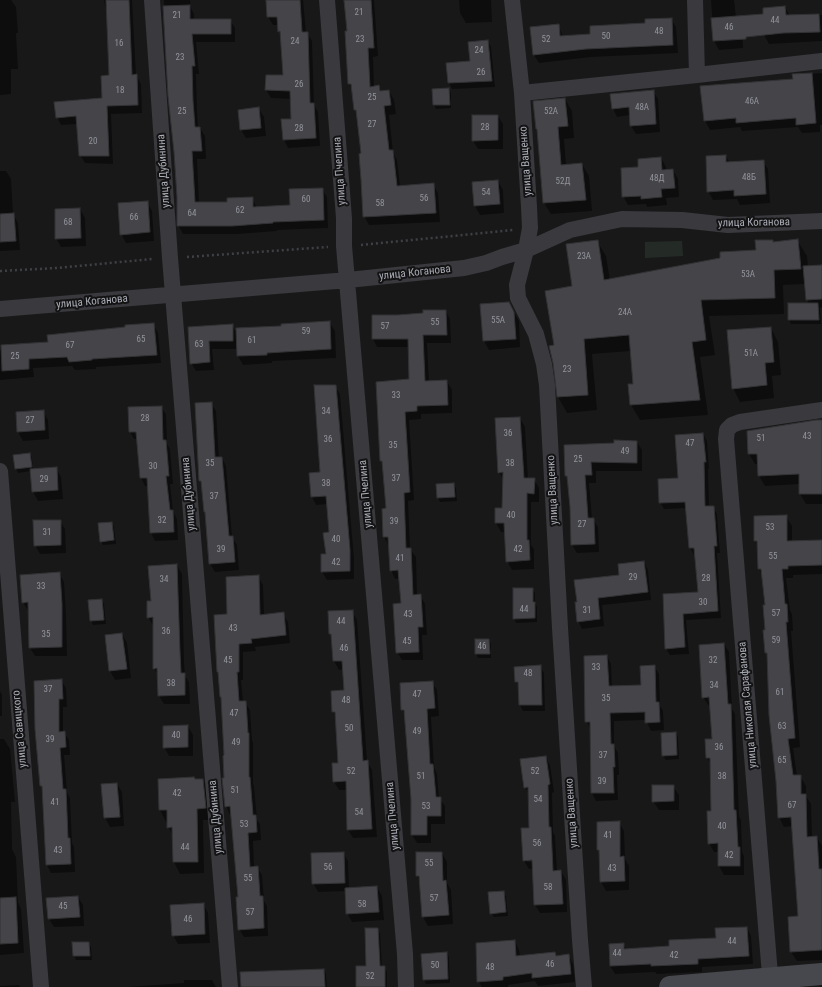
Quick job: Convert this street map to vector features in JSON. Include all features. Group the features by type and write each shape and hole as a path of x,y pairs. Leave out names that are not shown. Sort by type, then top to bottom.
{"main road":[{"path":"670,987 771,983 822,974"}],"street":[{"name":"улица Дубинина","path":"152,0 173,296 230,987"},
{"name":"улица Пчелина","path":"327,0 344,218 344,246 405,954 406,987"},
{"name":"улица Ващенко","path":"512,0 522,93 530,228 517,285 518,298 536,334 544,364 547,385 560,628 584,987"},
{"path":"695,0 697,75"},
{"path":"522,93 822,61"},
{"name":"улица Коганова","path":"0,309 173,296 464,268 486,263 526,250 570,230 622,219 682,220 728,225 822,221"},
{"name":"улица Николая Сарафанова","path":"771,983 726,439 727,430 732,425 740,422 822,410"},
{"name":"улица Савицкого","path":"0,471 41,987"}],"path":[{"path":"0,272 344,246 530,228"}],"shaded area":[{"path":"682,241 683,256 645,258 645,242"}],"building":[{"path":"106,0 129,0 132,75 137,74 138,105 107,106 109,156 79,156 76,116 56,118 54,102 102,98 101,76 109,75"},
{"path":"266,0 300,0 302,32 308,32 310,103 314,103 316,138 283,140 281,119 291,119 290,91 265,90 266,75 283,75 280,31 278,32 277,17 267,17"},
{"path":"344,0 371,0 374,48 368,48 370,87 379,85 380,91 389,90 391,105 384,106 389,150 393,150 397,186 434,183 436,213 363,217 359,154 361,153 356,110 354,110 351,84 348,84 345,31 347,31"},
{"path":"190,5 190,19 231,19 231,34 192,34 195,66 192,66 195,127 200,127 202,151 192,151 195,202 227,202 227,198 253,197 253,207 290,205 289,189 323,188 324,220 273,222 232,226 177,226 177,197 168,96 163,6"},
{"path":"785,6 786,15 819,14 820,32 783,33 746,37 746,39 713,41 711,18 763,14 763,8"},
{"path":"672,18 673,45 586,49 533,55 530,27 559,24 560,36 590,34 590,26 645,23 645,19"},
{"path":"488,40 492,81 448,83 446,63 470,61 468,42"},
{"path":"812,73 816,123 796,125 796,118 736,123 736,118 704,121 700,86 793,79 792,74"},
{"path":"449,88 450,105 433,105 432,89"},
{"path":"654,90 656,124 630,126 629,107 612,109 610,94"},
{"path":"565,98 568,126 558,127 561,165 582,163 586,200 543,203 537,129 533,101"},
{"path":"259,107 261,128 240,130 238,110"},
{"path":"472,115 498,115 498,140 472,141"},
{"path":"726,155 726,162 764,160 766,194 734,196 734,190 707,192 706,156"},
{"path":"661,157 662,170 673,169 675,188 661,189 662,197 641,199 641,196 622,197 621,168 638,167 638,159"},
{"path":"498,180 500,204 474,206 472,182"},
{"path":"148,201 150,232 120,235 118,203"},
{"path":"80,208 81,238 55,239 55,209"},
{"path":"14,213 16,241 0,242 0,214"},
{"path":"798,239 801,269 774,270 775,298 701,300 706,340 692,342 700,400 630,405 628,384 633,384 629,335 584,339 588,395 557,397 553,363 549,346 554,345 545,291 572,286 566,244 598,240 604,280 720,258 720,252 756,250 755,240 773,240 773,242"},
{"path":"822,265 822,299 806,300 803,266"},
{"path":"509,302 514,312 516,339 483,341 480,304"},
{"path":"788,303 818,303 819,320 788,320"},
{"path":"423,310 446,310 447,335 423,335 425,381 447,380 448,405 417,406 417,411 405,412 410,492 404,493 406,548 411,548 413,595 421,594 423,627 418,627 419,652 396,653 393,604 401,603 398,570 390,571 388,537 383,537 382,509 386,508 382,461 380,461 376,382 409,379 408,339 372,339 372,315 423,313"},
{"path":"330,321 331,349 267,353 267,355 237,356 236,328 281,326 281,324"},
{"path":"154,323 157,355 69,362 67,357 29,359 29,369 2,371 1,345 48,342 47,335 125,327 125,325"},
{"path":"233,324 233,341 209,341 210,362 190,364 188,327"},
{"path":"771,327 774,362 765,363 767,385 732,389 727,330"},
{"path":"314,385 336,385 350,550 350,571 321,572 321,554 326,554 323,533 329,532 326,496 311,497 309,473 320,472"},
{"path":"212,402 215,457 222,457 229,536 233,536 235,562 209,564 205,512 201,481 199,481 195,403"},
{"path":"162,406 163,440 166,440 169,476 166,476 170,510 173,510 174,532 150,533 147,478 140,478 136,432 129,432 128,407"},
{"path":"44,410 45,430 17,432 16,412"},
{"path":"520,417 524,478 535,478 534,494 527,493 527,540 529,540 530,560 506,562 504,523 495,523 495,508 502,508 503,472 498,473 495,418"},
{"path":"822,420 822,494 799,494 799,474 758,476 757,454 748,454 747,431"},
{"path":"703,433 706,462 704,462 705,506 714,506 717,546 714,546 718,611 683,614 685,647 665,649 663,594 698,592 694,548 689,548 685,502 659,503 658,479 678,478 675,435"},
{"path":"614,440 637,441 637,463 591,462 592,475 585,475 588,518 594,518 595,544 571,545 570,507 567,476 565,476 564,445 614,443"},
{"path":"30,453 32,467 15,469 13,455"},
{"path":"57,467 58,490 32,492 30,469"},
{"path":"454,483 455,497 437,498 436,484"},
{"path":"787,515 787,541 822,540 822,565 788,566 788,569 782,569 785,604 787,604 788,622 786,622 795,738 788,739 793,775 801,775 801,794 806,794 807,837 817,836 819,869 822,869 822,950 790,952 788,917 798,916 791,817 778,818 776,781 769,715 767,653 765,653 763,630 765,630 763,605 765,605 761,569 758,569 757,541 754,541 754,516"},
{"path":"33,520 61,520 61,545 34,546"},
{"path":"112,522 114,540 100,542 98,523"},
{"path":"644,561 648,592 598,598 600,619 577,622 575,602 577,602 574,580 619,575 618,564"},
{"path":"177,564 181,673 185,673 185,695 158,696 157,668 153,669 153,617 147,618 147,601 151,601 148,566"},
{"path":"60,572 62,647 29,648 28,602 22,603 20,575"},
{"path":"259,575 260,615 284,612 286,635 251,639 252,643 239,644 239,672 237,672 239,701 246,701 249,733 249,777 253,815 256,815 257,832 248,833 250,867 258,866 260,896 263,896 264,928 238,930 236,897 238,897 230,806 225,807 222,778 224,778 224,755 214,615 227,614 226,577"},
{"path":"513,588 533,588 535,618 513,619"},
{"path":"102,599 104,620 90,621 88,600"},
{"path":"353,610 363,761 368,760 372,829 347,830 346,781 333,782 332,763 338,763 335,712 332,712 331,691 344,690 342,661 333,661 331,634 329,634 328,611"},
{"path":"122,633 127,669 109,671 105,635"},
{"path":"475,639 489,639 490,654 475,654"},
{"path":"724,643 728,704 731,704 734,810 736,810 738,847 740,847 740,866 718,866 718,843 708,844 707,811 711,811 710,758 706,758 705,739 712,739 709,697 702,698 699,645"},
{"path":"607,655 609,686 641,685 640,666 655,665 656,702 659,702 660,722 645,723 645,712 610,713 611,744 614,744 614,793 591,793 590,722 585,722 584,656"},
{"path":"541,665 542,705 519,705 518,682 515,682 514,667"},
{"path":"62,679 63,699 59,699 59,732 65,731 66,747 60,748 63,789 66,789 68,838 70,838 71,864 46,865 42,786 40,786 35,729 34,681"},
{"path":"433,681 435,708 427,709 430,764 433,764 436,797 441,797 441,816 427,816 427,835 411,835 411,799 404,710 401,710 400,683"},
{"path":"188,725 188,747 163,748 163,726"},
{"path":"676,732 677,755 662,756 661,733"},
{"path":"546,756 550,784 548,785 549,827 551,827 553,871 561,870 563,904 534,905 532,860 523,861 521,828 529,828 528,787 524,788 520,759"},
{"path":"194,777 195,779 203,779 206,808 197,809 198,862 173,862 172,827 167,828 167,810 159,810 158,779"},
{"path":"117,783 120,817 104,818 101,784"},
{"path":"652,785 674,785 674,801 652,802"},
{"path":"620,821 620,857 624,856 625,881 600,882 599,850 597,850 597,822"},
{"path":"344,852 345,883 312,884 311,853"},
{"path":"416,852 442,852 443,881 446,880 449,915 422,917 419,876 416,876"},
{"path":"377,886 379,912 346,914 345,888"},
{"path":"504,891 506,912 490,914 488,892"},
{"path":"78,896 80,917 48,919 46,898"},
{"path":"16,897 18,943 0,944 0,898"},
{"path":"204,903 205,934 172,936 170,905"},
{"path":"747,927 749,956 698,959 698,964 610,966 609,944 624,943 624,949 669,946 669,940 716,938 715,928"},
{"path":"365,928 378,928 380,966 385,966 385,987 356,987 356,966 366,966"},
{"path":"515,940 516,956 555,952 556,956 569,954 571,974 532,978 532,973 503,977 503,980 477,982 476,943"},
{"path":"72,942 89,942 90,956 73,956"},
{"path":"447,952 448,979 423,980 421,954"},
{"path":"324,969 325,987 241,987 240,972"}]}
